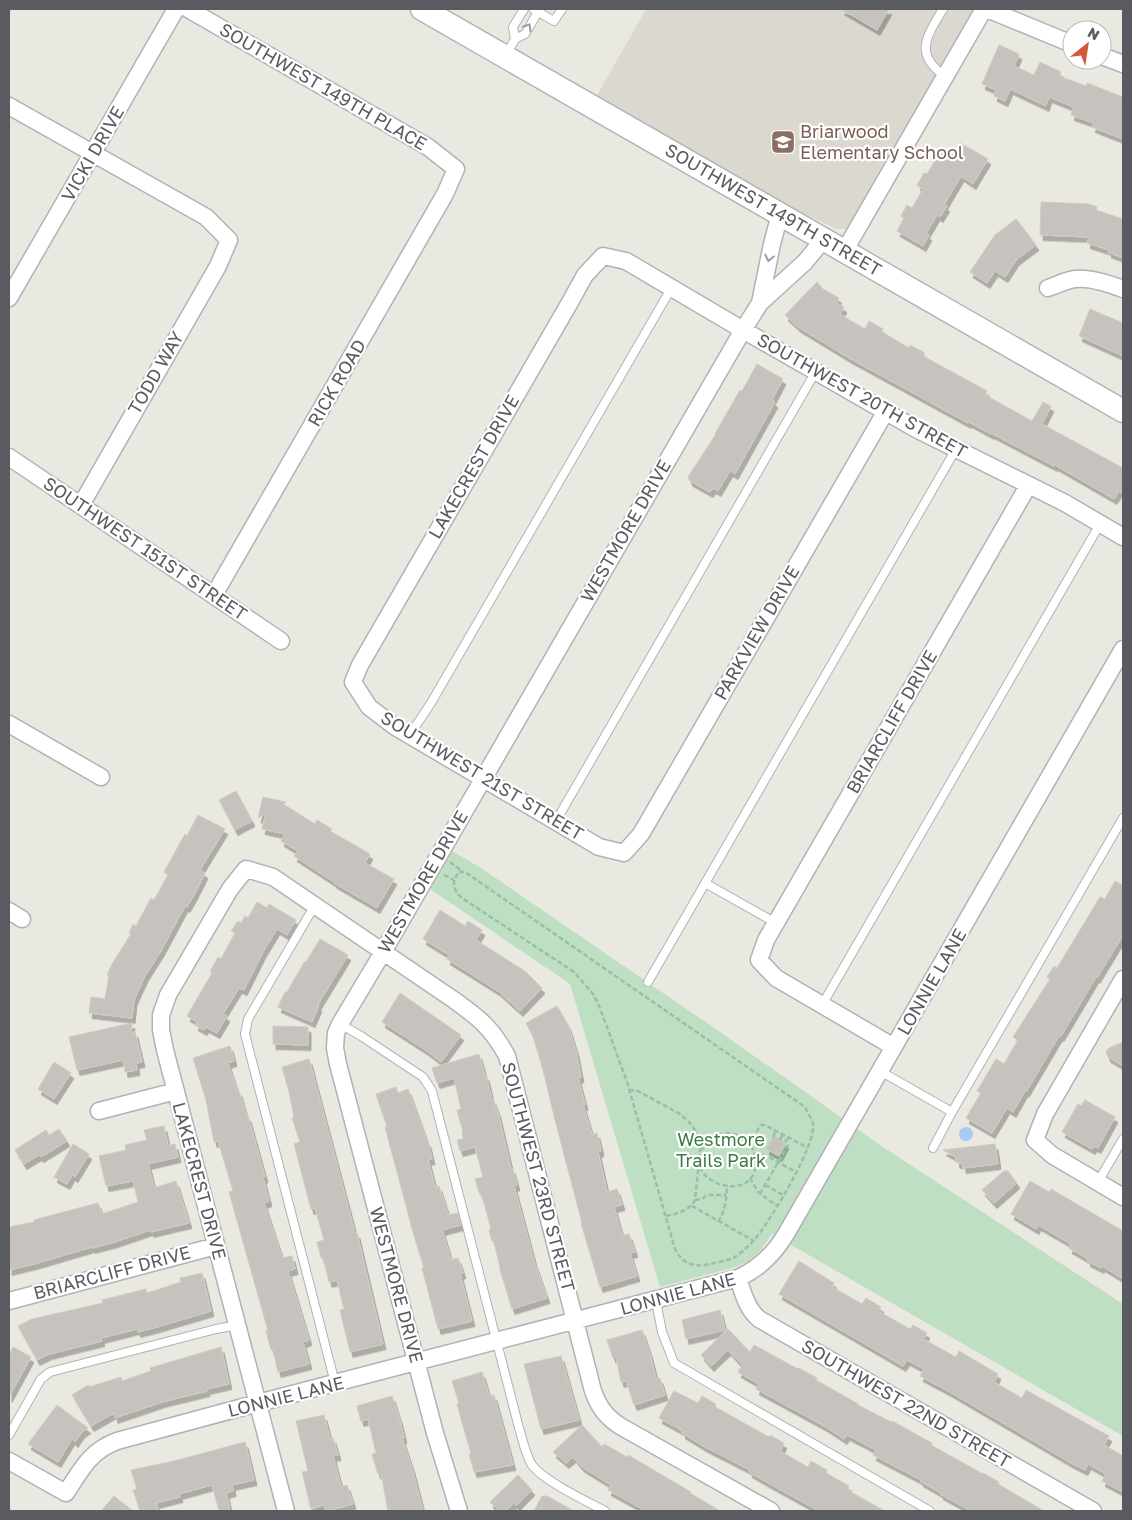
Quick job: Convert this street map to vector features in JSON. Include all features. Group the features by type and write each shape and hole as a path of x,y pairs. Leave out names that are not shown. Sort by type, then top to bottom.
{"street":[{"name":"VICKI DRIVE","path":"9,298 176,9"},
{"name":"SOUTHWEST 149TH PLACE","path":"188,9 428,147 456,168"},
{"name":"SOUTHWEST 149TH STREET","path":"422,9 511,47 780,214 1123,410"},
{"path":"845,250 985,9 1062,40"},
{"path":"9,106 92,154"},
{"name":"TODD WAY","path":"81,505 218,266 228,240 206,217 92,154"},
{"name":"RICK ROAD","path":"214,595 445,194 456,168"},
{"name":"WESTMORE DRIVE","path":"760,303 780,214"},
{"name":"WESTMORE DRIVE","path":"459,1511 440,1451 416,1363 338,1064 335,1048 336,1033 742,330 760,303 805,262 824,239"},
{"name":"SOUTHWEST 20TH STREET","path":"603,256 626,260 742,330 916,429 1064,503 1123,537"},
{"name":"LAKECREST DRIVE","path":"353,682 360,664 585,275 603,256"},
{"path":"1048,288 1073,279 1082,278 1123,289"},
{"name":"PARKVIEW DRIVE","path":"624,853 641,834 886,411"},
{"name":"SOUTHWEST 151ST STREET","path":"9,457 281,641"},
{"name":"BRIARCLIFF DRIVE","path":"822,1005 776,978 759,960 766,940 1028,486"},
{"name":"LONNIE LANE","path":"9,1461 66,1493 89,1459 104,1446 258,1403 656,1301 738,1278 760,1265 779,1246 1123,649"},
{"name":"SOUTHWEST 21ST STREET","path":"353,682 370,707 409,736 599,847 624,853"},
{"path":"9,724 101,777"},
{"name":"LAKECREST DRIVE","path":"246,868 230,889 168,995 161,1015 165,1050 286,1511"},
{"name":"SOUTHWEST 23RD STREET","path":"246,868 273,877 315,905 474,1014 493,1033 507,1056 593,1391 599,1406 609,1419 771,1511"},
{"path":"1123,979 1045,1114 1035,1140 1052,1156 1123,1197"},
{"path":"822,1005 894,1047"},
{"path":"99,1111 176,1091"},
{"name":"BRIARCLIFF DRIVE","path":"9,1301 216,1246"},
{"name":"SOUTHWEST 22ND STREET","path":"738,1278 748,1305 753,1314 759,1319 1093,1511"}],"lane":[{"path":"511,47 513,27 524,9"},
{"path":"511,47 525,34 535,10 554,21 562,9"},
{"path":"943,9 926,38 925,54 934,68 945,76"},
{"path":"409,736 431,703 672,287"},
{"path":"556,821 816,371"},
{"path":"648,982 956,449"},
{"path":"822,1005 1100,524"},
{"path":"933,1148 1123,818"},
{"path":"705,883 776,923"},
{"path":"315,905 248,1019 244,1034 335,1384"},
{"path":"340,1024 423,1077 432,1090 519,1428 528,1456 532,1465 545,1477 605,1511"},
{"path":"880,1071 952,1112"},
{"path":"1098,1182 1123,1139"},
{"path":"656,1301 662,1332 674,1364 930,1511"},
{"path":"9,1435 41,1379 50,1372 238,1325"}],"path":[{"path":"448,860 805,1107 813,1124 808,1148 777,1206 754,1241 735,1257 699,1266 688,1264 679,1257 675,1249 629,1090 600,1008 593,994 574,972 462,898 457,893 454,880 459,872 463,872"},
{"path":"444,875 454,880"},
{"path":"629,1090 638,1090 680,1114 690,1123 701,1142 695,1200 692,1206 686,1210 666,1216"},
{"path":"751,1146 761,1125 776,1130 808,1148"},
{"path":"773,1137 776,1130"},
{"path":"700,1164 706,1176 727,1186 741,1185 750,1178 755,1166 755,1156 751,1146 740,1136 729,1133 721,1133 712,1137 705,1144 701,1153"},
{"path":"780,1140 783,1134"},
{"path":"760,1194 778,1162 789,1137"},
{"path":"764,1155 767,1149"},
{"path":"770,1157 772,1152"},
{"path":"755,1156 760,1154 770,1157 796,1172"},
{"path":"750,1178 760,1194 777,1206"},
{"path":"765,1185 783,1195"},
{"path":"718,1222 724,1213 727,1186"},
{"path":"695,1200 702,1199 707,1195 726,1195"},
{"path":"692,1206 754,1241"}],"shaded area":[{"name":"Briarwood Elementary School","path":"646,9 975,9 852,223 846,229 837,229 742,185 595,99"}],"green space":[{"name":"Westmore Trails Park","path":"452,851 481,868 723,1034 883,1147 1123,1304 1123,1436 772,1234 761,1250 749,1261 736,1267 660,1287 570,984 430,889"}],"water":[{"path":"963,1127 969,1127 973,1134 969,1141 963,1141 959,1137 959,1131"}],"building":[{"path":"841,9 889,9 877,30"},
{"path":"999,45 1019,54 1014,66 1034,75 1040,62 1061,72 1059,76 1086,86 1087,83 1123,97 1123,139 1092,127 1094,123 1071,115 1074,107 1049,97 1046,106 1010,89 1005,101 994,96 996,90 982,84"},
{"path":"960,143 988,159 973,184 961,176 944,205 947,206 940,217 937,215 926,234 929,235 923,246 897,231 904,218 901,216 907,205 912,208 923,189 917,185 924,173 927,174 942,149 953,155"},
{"path":"1041,202 1088,204 1097,207 1096,210 1123,219 1123,258 1108,252 1109,250 1087,243 1089,237 1040,235"},
{"path":"1016,219 1036,245 1016,260 1005,277 995,271 987,283 970,272 995,235"},
{"path":"817,282 823,289 839,298 836,303 844,307 841,315 865,329 869,321 883,329 882,332 909,348 910,345 925,353 923,356 987,391 985,395 1032,421 1043,402 1051,406 1042,424 1123,468 1123,494 1119,491 1114,499 1055,465 968,423 849,358 798,327 785,315"},
{"path":"1090,309 1123,323 1123,356 1079,336"},
{"path":"757,364 783,379 772,400 775,402 735,474 730,471 718,491 713,488 710,492 690,481 688,477"},
{"path":"236,791 252,821 235,830 219,800"},
{"path":"263,797 286,802 283,804 315,824 317,820 332,829 330,831 370,854 365,863 394,879 377,908 334,883 294,856 298,851 281,841 285,834 262,829 266,813 258,818"},
{"path":"198,815 225,829 200,870 205,873 194,895 187,907 185,906 145,976 134,1000 132,1018 89,1013 91,997 105,999 109,975 107,975 112,964 131,934 129,933 133,924 136,926 151,898 154,900 168,875 164,872"},
{"path":"1115,881 1123,885 1123,935 1013,1112 1007,1108 992,1133 966,1118 981,1093 977,1091 996,1059 1004,1064 1018,1040 1013,1037 1050,979 1047,977 1054,966 1057,968 1100,897 1105,899"},
{"path":"257,902 267,908 269,904 296,920 287,935 277,929 244,990 239,988 223,1014 227,1016 217,1033 206,1027 204,1030 195,1025 197,1022 187,1016 212,973 210,972 218,957 221,959 235,933 231,931 238,921 241,923 245,916 248,918"},
{"path":"440,910 465,926 468,921 482,930 476,940 526,972 542,988 520,1011 498,991 447,959 449,955 423,939"},
{"path":"320,939 348,955 317,1006 319,1006 312,1022 278,1007 285,992 287,992"},
{"path":"400,993 461,1035 441,1062 382,1022"},
{"path":"557,1006 568,1025 576,1051 581,1077 578,1078 585,1105 583,1105 592,1135 597,1133 601,1151 598,1152 607,1192 617,1189 622,1205 614,1207 622,1236 629,1234 635,1252 630,1253 637,1276 600,1287 581,1223 543,1070 533,1036 526,1023"},
{"path":"132,1023 131,1033 135,1032 142,1062 136,1063 137,1070 125,1072 123,1060 77,1070 69,1037"},
{"path":"273,1026 308,1027 308,1045 273,1044"},
{"path":"1123,1042 1123,1066 1108,1057 1106,1052 1109,1048"},
{"path":"230,1046 234,1061 228,1063 246,1116 248,1116 265,1177 263,1178 269,1201 264,1203 282,1258 292,1256 295,1269 288,1271 309,1340 303,1342 309,1364 278,1372 229,1192 233,1191 218,1141 214,1142 206,1100 193,1058"},
{"path":"479,1054 492,1100 498,1113 511,1169 517,1185 514,1186 534,1261 547,1298 512,1309 494,1241 492,1241 489,1230 491,1229 482,1195 480,1195 475,1179 483,1177 475,1147 460,1151 457,1140 463,1139 463,1132 457,1110 461,1109 454,1078 437,1083 432,1068"},
{"path":"309,1059 355,1233 357,1233 383,1344 350,1352 340,1310 344,1309 337,1280 329,1282 317,1242 324,1240 315,1208 311,1209 294,1144 300,1142 292,1118 294,1117 282,1067"},
{"path":"54,1062 71,1073 54,1099 38,1089"},
{"path":"396,1087 398,1093 408,1089 428,1142 432,1159 428,1160 435,1187 439,1186 448,1215 458,1213 461,1225 442,1230 451,1260 458,1258 463,1273 460,1274 472,1321 438,1329 422,1268 424,1268 385,1127 387,1127 376,1094"},
{"path":"1085,1100 1115,1117 1098,1148 1094,1146 1092,1149 1062,1132 1078,1104 1081,1106"},
{"path":"164,1126 168,1146 175,1144 178,1157 148,1164 154,1188 176,1181 189,1223 151,1232 150,1230 115,1242 9,1270 9,1227 34,1222 34,1220 98,1203 102,1214 138,1202 133,1181 106,1186 99,1156 126,1150 125,1145 147,1140 144,1130"},
{"path":"59,1129 67,1141 41,1157 39,1155 24,1164 15,1150 46,1130 49,1135"},
{"path":"774,1136 786,1143 779,1156 766,1149"},
{"path":"73,1144 89,1154 75,1177 72,1175 67,1184 54,1177"},
{"path":"995,1144 998,1164 963,1168 963,1163 957,1163 956,1157 943,1150"},
{"path":"1004,1171 1008,1171 1017,1183 994,1203 982,1190"},
{"path":"1030,1181 1049,1192 1051,1189 1123,1231 1123,1279 1102,1266 1101,1268 1087,1261 1088,1259 1069,1248 1071,1244 1038,1225 1036,1229 1011,1214"},
{"path":"799,1261 834,1283 832,1287 862,1304 866,1298 881,1307 878,1311 910,1329 913,1325 927,1333 923,1339 956,1357 959,1351 998,1374 994,1382 1022,1398 1026,1390 1109,1436 1104,1445 1123,1456 1123,1492 1102,1481 1106,1474 1088,1464 1085,1470 1071,1463 920,1376 924,1369 907,1360 903,1366 779,1294"},
{"path":"202,1273 211,1311 157,1327 138,1332 137,1329 101,1338 102,1341 49,1354 37,1360 18,1326 32,1319 103,1303 102,1300 146,1289 147,1293 181,1282 180,1278"},
{"path":"720,1310 725,1330 686,1339 682,1320"},
{"path":"728,1329 750,1352 754,1345 799,1368 858,1405 892,1421 932,1443 931,1445 999,1482 998,1484 1044,1511 971,1511 940,1494 921,1480 873,1455 876,1450 847,1435 844,1439 826,1427 756,1389 759,1384 738,1372 742,1365 728,1350 711,1366 701,1355"},
{"path":"642,1330 656,1379 660,1378 665,1395 634,1405 626,1381 621,1382 616,1357 613,1358 607,1340"},
{"path":"13,1347 31,1357 9,1397 9,1356"},
{"path":"221,1347 229,1384 162,1402 115,1418 114,1413 91,1426 72,1395 88,1385 89,1387 121,1377 122,1381 151,1371 150,1368"},
{"path":"561,1356 579,1420 541,1429 524,1364"},
{"path":"482,1372 489,1396 494,1395 513,1465 474,1472 469,1454 471,1453 457,1404 459,1403 452,1381"},
{"path":"674,1391 698,1403 702,1396 716,1404 715,1407 769,1437 770,1435 784,1443 780,1451 808,1467 811,1461 827,1470 826,1473 849,1486 847,1490 885,1511 819,1511 749,1472 750,1470 703,1446 682,1433 683,1431 659,1418"},
{"path":"392,1396 423,1511 388,1511 381,1473 378,1474 372,1454 376,1453 368,1419 361,1421 357,1406"},
{"path":"57,1405 88,1428 82,1432 75,1442 72,1439 58,1462 28,1444"},
{"path":"324,1415 330,1439 333,1438 338,1455 333,1456 341,1487 347,1485 353,1504 327,1511 324,1505 311,1509 302,1472 308,1471 296,1421"},
{"path":"582,1425 602,1447 604,1444 627,1457 628,1455 720,1511 646,1511 608,1490 611,1485 582,1467 573,1457 566,1463 553,1452"},
{"path":"245,1442 254,1480 232,1485 233,1491 226,1493 230,1511 219,1511 212,1485 179,1494 180,1497 156,1503 159,1511 140,1511 133,1490 137,1489 131,1470 174,1461"},
{"path":"518,1475 532,1490 517,1505 514,1503 505,1511 499,1511 490,1502"},
{"path":"114,1496 133,1511 101,1511"},
{"path":"542,1496 547,1496 574,1511 534,1511"}],"place":[{"name":"Briarwood Elementary School","path":"783,142"}]}
